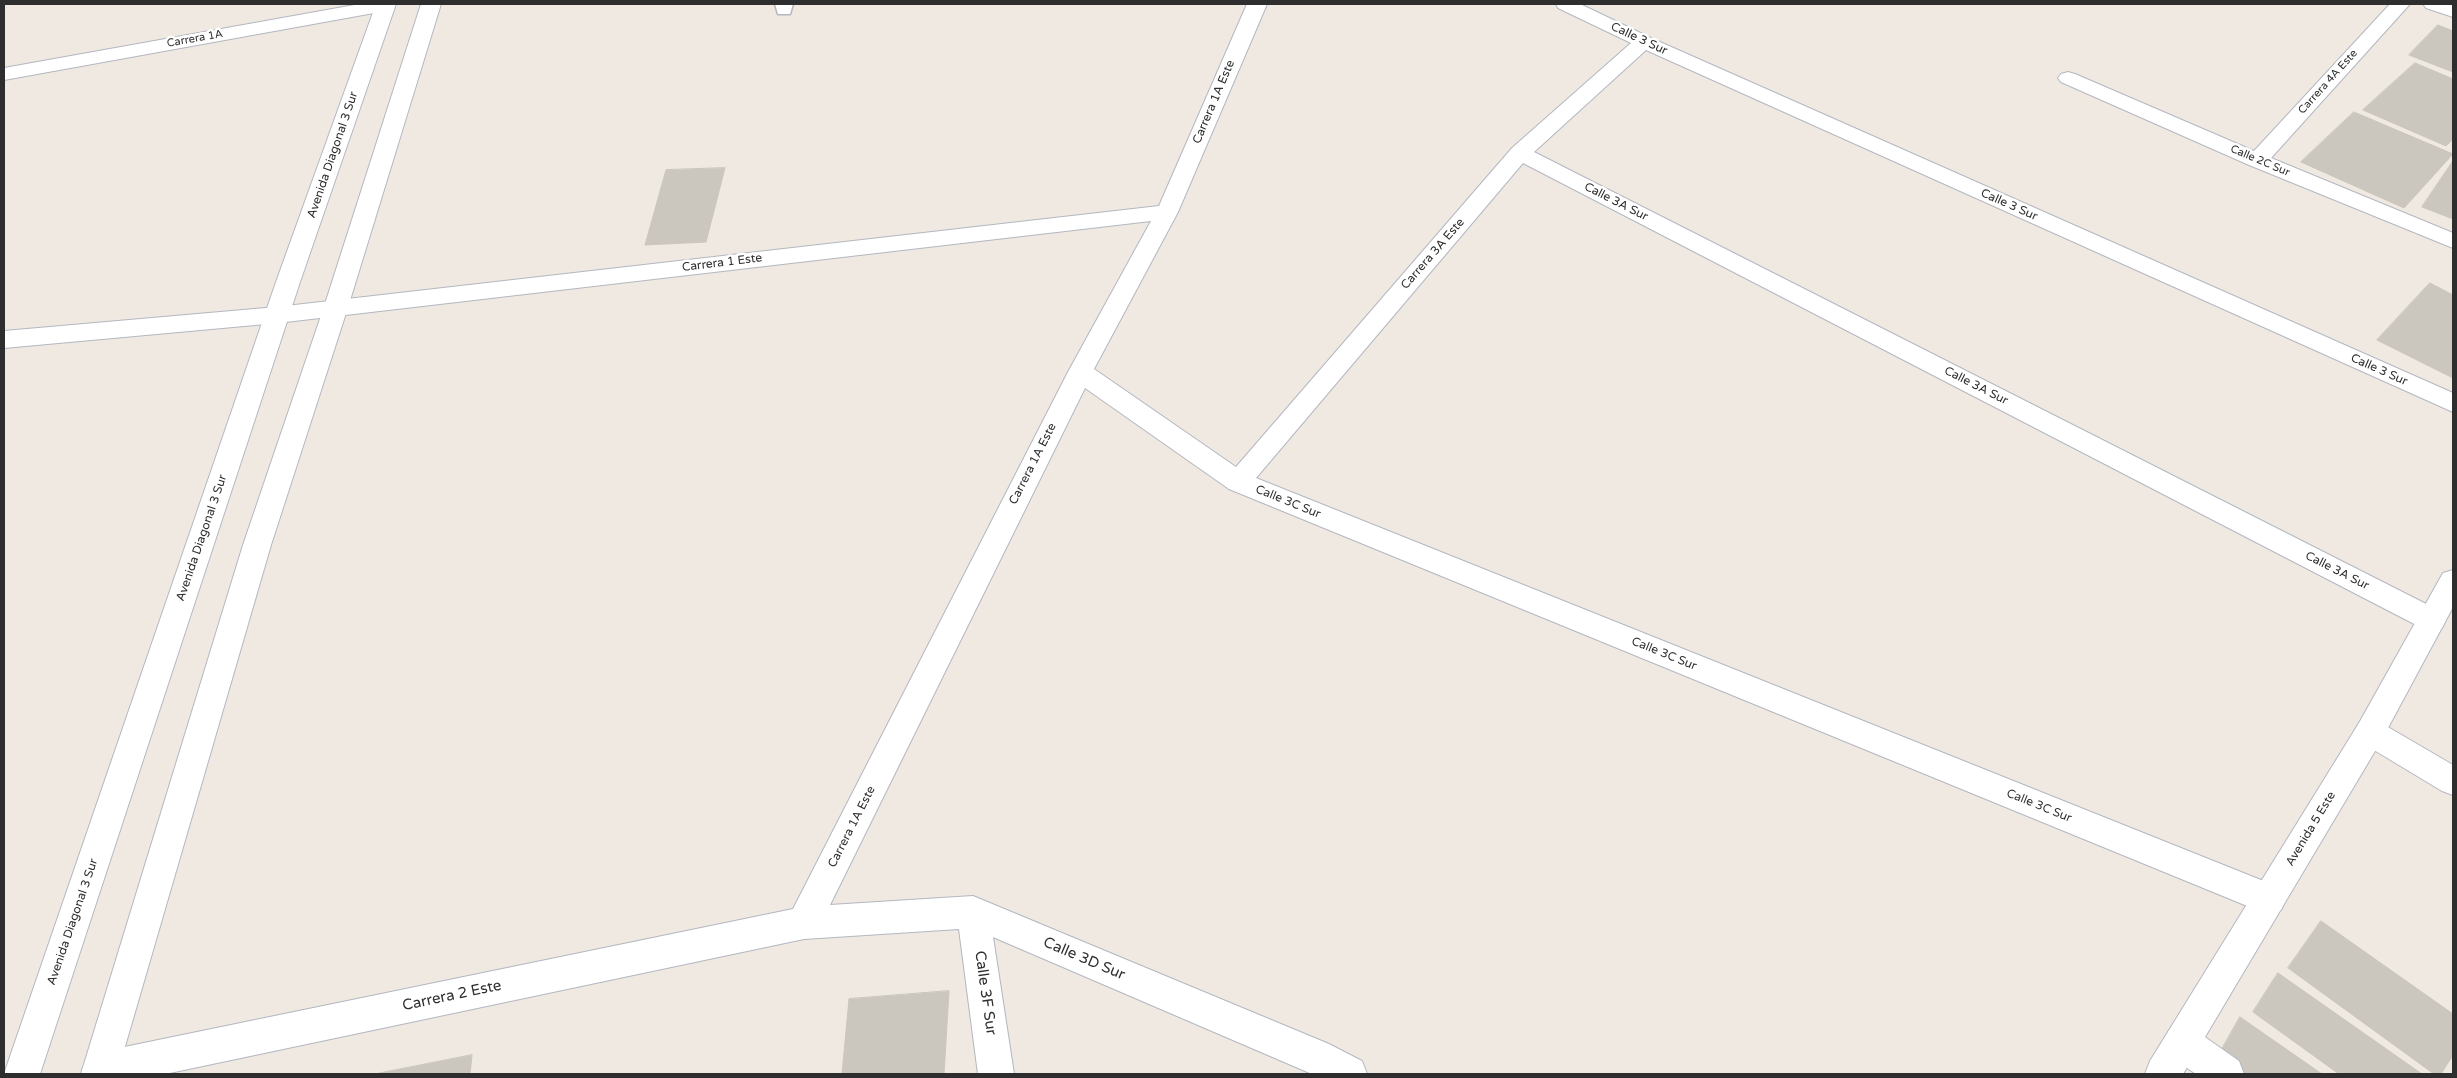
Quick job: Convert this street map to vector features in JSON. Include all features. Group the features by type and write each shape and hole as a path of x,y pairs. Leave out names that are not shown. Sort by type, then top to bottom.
{"street":[{"name":"Carrera 1A","path":"4,74 386,4"},
{"name":"Avenida Diagonal 3 Sur","path":"22,1074 277,315 386,4"},
{"path":"99,1072 257,545 336,307 431,4"},
{"name":"Carrera 1A Este","path":"804,923 1080,372 1167,212 1257,4"},
{"name":"Calle 3 Sur","path":"1566,4 1644,42 2453,403"},
{"name":"Carrera 4A Este","path":"2257,160 2400,4"},
{"path":"2433,4 2453,11"},
{"name":"Carrera 3A Este","path":"1238,482 1520,153 1644,42"},
{"name":"Calle 2C Sur","path":"2068,78 2257,160 2453,241"},
{"name":"Calle 3A Sur","path":"1520,153 2432,620"},
{"name":"Carrera 1 Este","path":"4,339 277,315 1167,212"},
{"name":"Calle 3C Sur","path":"1080,372 1238,482 2269,898"},
{"name":"Avenida 5 Este","path":"2163,1074 2370,732 2453,581"},
{"path":"2370,732 2453,781"},
{"name":"Calle 3D Sur","path":"804,923 973,912 1316,1057 1349,1074"},
{"name":"Calle 3F Sur","path":"973,912 996,1074"},
{"name":"Carrera 2 Este","path":"99,1072 804,923"},
{"path":"2182,1043 2226,1074"}],"building":[{"path":"2438,25 2453,31 2453,72 2409,55"},
{"path":"2415,63 2453,79 2453,139 2446,146 2363,110"},
{"path":"2354,112 2453,154 2404,208 2301,162"},
{"path":"2453,161 2453,219 2422,207"},
{"path":"725,168 706,242 645,245 666,170"},
{"path":"2430,283 2453,295 2453,378 2377,340"},
{"path":"2321,921 2453,1014 2453,1055 2441,1074 2434,1074 2288,968"},
{"path":"2278,973 2422,1074 2339,1074 2253,1012"},
{"path":"949,991 944,1074 842,1074 849,999"},
{"path":"2240,1017 2322,1074 2239,1074 2217,1058"},
{"path":"472,1055 470,1074 375,1074"}]}
